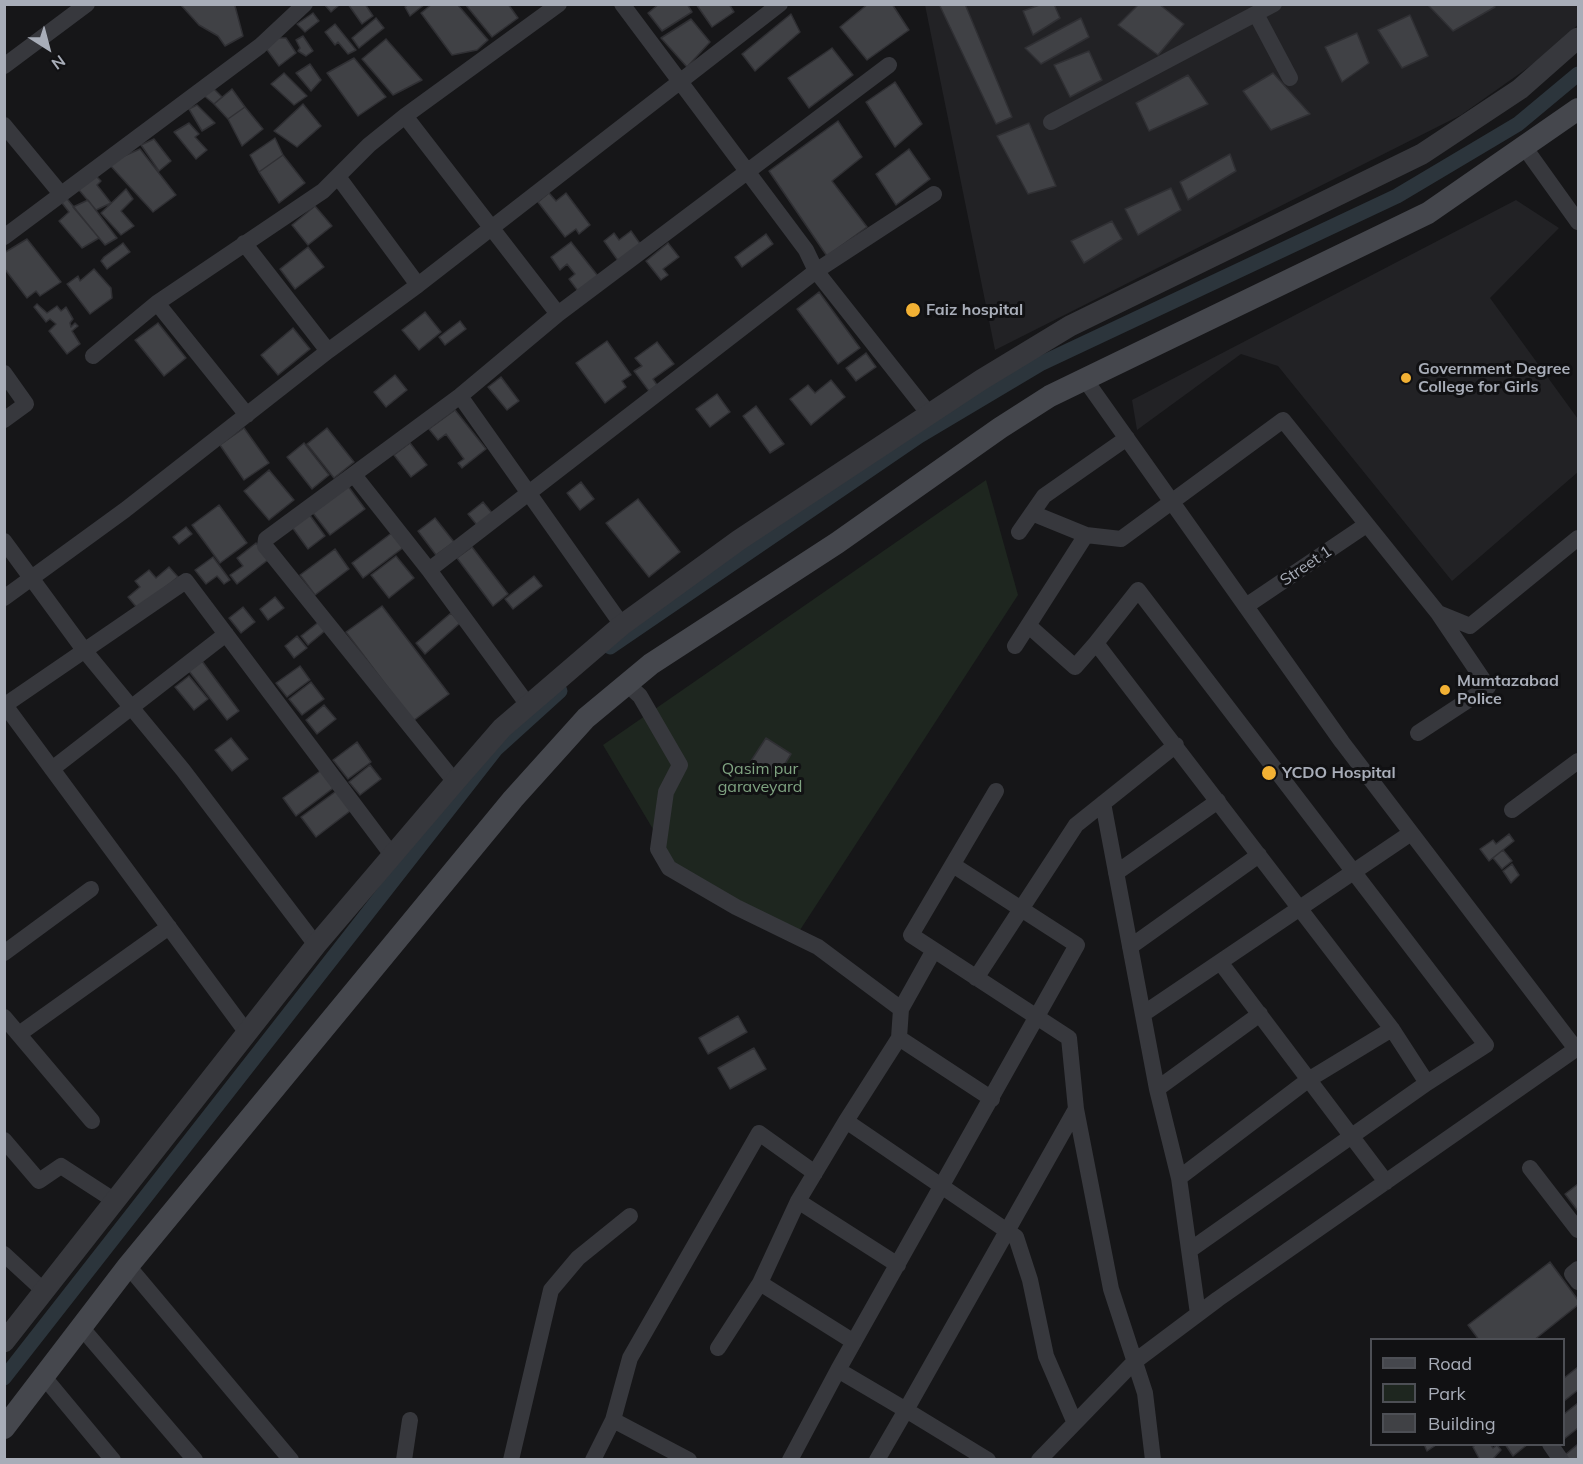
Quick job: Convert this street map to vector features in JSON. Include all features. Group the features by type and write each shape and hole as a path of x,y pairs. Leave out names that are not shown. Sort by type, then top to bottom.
{"main road":[{"path":"4,1428 128,1266 513,799 586,718 651,664 837,543 1000,428 1084,378 1428,213 1525,148 1578,109"}],"street":[{"path":"4,66 87,4"},
{"path":"4,237 260,46 305,4"},
{"path":"93,356 157,303 339,178 369,145 405,116 559,4"},
{"path":"622,4 806,250 816,271 929,414"},
{"path":"4,598 125,510 327,351 418,285 780,4"},
{"path":"1051,122 1274,4"},
{"path":"1256,14 1290,78"},
{"path":"5,1339 316,945 454,782 502,728 622,625 740,540 929,414 1070,326 1422,154 1520,89 1578,38"},
{"path":"454,782 265,546 266,539 460,396 558,314 889,65"},
{"path":"405,116 558,314"},
{"path":"4,124 61,194"},
{"path":"1525,148 1578,222"},
{"path":"339,178 418,285"},
{"path":"429,570 816,271 934,194"},
{"path":"244,243 327,351"},
{"path":"157,303 247,415"},
{"path":"4,374 27,404 4,420"},
{"path":"1039,1460 1074,1421 1134,1362 1198,1314 1576,1049 1342,742 1084,378"},
{"path":"460,396 622,625"},
{"path":"1032,513 1086,535 1121,539 1283,420 1438,613 1488,687 1418,733"},
{"path":"1019,532 1044,496 1127,438"},
{"path":"354,475 429,570 528,705"},
{"name":"Street 1","path":"1246,606 1366,525"},
{"path":"1015,646 1086,535"},
{"path":"1438,613 1470,626 1578,537"},
{"path":"4,541 84,650 316,945"},
{"path":"247,1033 5,705 186,581 392,855"},
{"path":"1029,626 1075,667 1138,590 1486,1045 1427,1083 1190,1250"},
{"path":"52,769 226,634"},
{"path":"1096,644 1176,745 1392,1029 1427,1083"},
{"path":"627,684 640,696 680,765 666,792 658,849 669,868 736,907 818,947 901,1009"},
{"path":"976,978 1076,825 1176,745"},
{"path":"1512,810 1578,761"},
{"path":"996,791 911,935 1069,1038 1076,1110 1111,1289 1145,1393 1153,1460"},
{"path":"1116,873 1218,801"},
{"path":"1103,803 1157,1089 1179,1178 1198,1314"},
{"path":"1143,1014 1411,833"},
{"path":"1130,947 1259,855"},
{"path":"790,1460 838,1370 1077,945 952,865"},
{"path":"4,953 91,889"},
{"path":"19,1034 169,927"},
{"path":"718,1348 760,1283 798,1201 899,1038 901,1009 934,950"},
{"path":"1220,962 1386,1182"},
{"path":"1157,1089 1260,1014"},
{"path":"4,1017 92,1121"},
{"path":"1179,1178 1308,1080 1392,1029"},
{"path":"899,1038 992,1099"},
{"path":"877,1460 1076,1110"},
{"path":"846,1121 1016,1237 1030,1280 1046,1356 1074,1421"},
{"path":"593,1460 613,1420 630,1358 759,1133 815,1173"},
{"path":"4,1140 39,1181 61,1166 115,1201"},
{"path":"1530,1168 1578,1230"},
{"path":"798,1201 898,1265"},
{"path":"511,1460 551,1290 578,1258 630,1216"},
{"path":"4,1254 44,1291"},
{"path":"128,1266 291,1460"},
{"path":"1578,1269 1572,1274 1578,1282"},
{"path":"760,1283 854,1342"},
{"path":"81,1327 195,1460"},
{"path":"838,1370 988,1460"},
{"path":"44,1377 114,1460"},
{"path":"404,1460 410,1420"},
{"path":"613,1420 689,1460"},
{"path":"1551,1446 1561,1460"}],"shaded area":[{"path":"1578,4 1578,25 1543,57 1461,115 995,350 925,5"},
{"path":"1516,200 1559,228 1490,298 1578,419 1578,472 1452,581 1278,366 1241,354 1137,430 1132,400"}],"green space":[{"name":"Qasim pur garaveyard","path":"986,480 1018,595 800,930 682,878 603,745"}],"building":[{"path":"180,4 237,4 235,6 243,36 225,46 218,36 199,25"},
{"path":"324,4 336,4 338,6 331,12"},
{"path":"348,4 365,4 373,16 362,24"},
{"path":"409,4 425,4 410,16 405,7"},
{"path":"432,4 457,4 488,40 477,50 452,55 421,13"},
{"path":"465,4 508,4 518,18 492,37"},
{"path":"659,4 687,4 692,12 662,31 648,13"},
{"path":"696,4 729,4 734,12 712,27"},
{"path":"868,4 892,4 909,30 867,60 840,27"},
{"path":"939,4 965,4 1012,117 996,124"},
{"path":"1042,4 1054,4 1060,18 1033,35 1023,11"},
{"path":"1139,4 1159,4 1184,24 1158,55 1118,25"},
{"path":"1427,4 1493,4 1495,7 1453,31"},
{"path":"313,13 319,21 305,32 297,24"},
{"path":"791,14 800,32 755,71 742,54"},
{"path":"1410,15 1428,56 1402,68 1378,30"},
{"path":"376,18 384,28 359,48 352,38"},
{"path":"1081,18 1089,37 1041,64 1025,48"},
{"path":"691,19 710,42 687,67 661,38"},
{"path":"335,24 356,50 348,54 338,42 335,45 325,32"},
{"path":"1357,33 1369,63 1342,82 1325,47"},
{"path":"303,36 313,51 306,56 298,51 300,48 296,40"},
{"path":"275,38 286,38 296,53 279,66 265,47"},
{"path":"386,39 422,80 393,95 362,59"},
{"path":"832,48 853,75 809,108 788,78"},
{"path":"1089,51 1102,80 1070,97 1054,65"},
{"path":"354,58 386,97 358,116 327,73"},
{"path":"310,64 321,80 311,91 296,73"},
{"path":"284,73 307,96 294,105 271,84"},
{"path":"1273,73 1310,114 1271,130 1243,91"},
{"path":"1188,75 1208,104 1149,131 1136,103"},
{"path":"895,82 922,124 895,147 866,102"},
{"path":"211,86 222,97 214,104 201,93"},
{"path":"232,89 245,107 228,119 214,104"},
{"path":"303,104 321,126 297,147 274,131"},
{"path":"197,105 215,123 202,131 189,109"},
{"path":"245,107 263,129 242,146 228,119"},
{"path":"838,121 862,157 832,181 867,227 827,256 769,171"},
{"path":"189,123 199,134 195,137 207,150 196,159 174,132"},
{"path":"1029,123 1056,186 1028,194 997,136"},
{"path":"275,138 283,155 259,172 250,155"},
{"path":"154,139 171,161 159,171 141,145"},
{"path":"140,149 176,195 153,212 108,163"},
{"path":"909,149 930,179 896,205 876,174"},
{"path":"1230,154 1236,171 1188,200 1180,182"},
{"path":"283,155 305,183 279,203 259,172"},
{"path":"94,174 101,181 97,185 111,203 96,210 79,190"},
{"path":"1171,188 1181,210 1138,235 1125,209"},
{"path":"126,189 133,199 121,211 134,226 121,235 101,213"},
{"path":"549,193 556,201 566,193 590,225 579,234 576,229 565,237 538,202"},
{"path":"64,195 99,238 82,248 59,221 69,212 59,199"},
{"path":"88,200 117,238 105,245 73,207"},
{"path":"315,206 332,226 308,245 292,225"},
{"path":"1112,221 1122,239 1084,263 1071,241"},
{"path":"631,231 641,245 619,262 604,241 614,233 619,240"},
{"path":"766,234 773,244 742,267 735,257"},
{"path":"27,239 61,282 40,296 36,291 27,298 4,268 4,253"},
{"path":"571,242 598,276 578,291 569,279 575,274 567,264 560,270 551,257"},
{"path":"123,243 130,252 107,269 101,261"},
{"path":"668,243 679,257 663,269 668,275 661,280 646,261"},
{"path":"308,247 324,267 295,289 280,269"},
{"path":"94,269 111,288 112,298 90,314 67,284 78,276 80,281"},
{"path":"819,292 860,348 838,364 797,309"},
{"path":"37,304 47,313 57,306 61,311 66,307 73,319 70,323 71,327 75,323 78,326 72,331 80,344 67,354 49,331 56,324 50,319 46,322 34,307"},
{"path":"425,312 441,332 419,350 402,330"},
{"path":"460,321 466,329 445,345 439,337"},
{"path":"158,323 186,358 164,376 135,340"},
{"path":"293,328 310,349 278,375 261,355"},
{"path":"607,341 631,375 622,381 626,387 605,403 576,363"},
{"path":"657,342 674,364 653,379 657,385 649,391 634,371 642,366 635,358"},
{"path":"866,353 876,367 856,381 846,368"},
{"path":"395,375 407,390 386,407 374,392"},
{"path":"501,377 519,401 507,410 488,387"},
{"path":"831,380 845,397 811,425 790,399 808,385 815,393"},
{"path":"717,394 730,412 710,427 696,409"},
{"path":"756,406 784,444 770,453 743,416"},
{"path":"455,410 486,449 462,468 458,463 464,459 446,434 438,440 429,429"},
{"path":"244,428 269,463 244,480 220,445"},
{"path":"327,428 354,462 334,478 307,444"},
{"path":"304,443 329,475 312,489 287,457"},
{"path":"410,443 427,465 411,477 394,455"},
{"path":"269,470 294,500 269,520 244,491"},
{"path":"581,482 594,499 580,510 567,493"},
{"path":"348,486 365,509 330,535 313,513"},
{"path":"638,499 680,552 649,577 606,523"},
{"path":"483,502 492,513 477,525 468,514"},
{"path":"219,505 247,543 220,563 192,525"},
{"path":"309,514 325,536 308,549 292,527"},
{"path":"435,518 454,542 436,555 418,531"},
{"path":"186,527 192,534 179,544 173,537"},
{"path":"393,532 404,547 363,578 352,563"},
{"path":"256,543 269,559 237,584 230,575 243,566 237,558"},
{"path":"472,547 508,594 493,606 457,558"},
{"path":"335,549 349,569 315,595 300,575"},
{"path":"396,556 414,578 389,598 371,575"},
{"path":"213,557 230,580 224,584 217,576 206,584 195,570"},
{"path":"169,567 178,577 138,609 128,597 140,587 135,581 149,570 156,578"},
{"path":"534,576 542,586 513,609 505,599"},
{"path":"275,597 284,608 268,620 260,609"},
{"path":"382,606 449,694 413,721 346,632"},
{"path":"243,607 255,622 241,633 229,618"},
{"path":"451,613 460,623 425,654 416,643"},
{"path":"320,621 326,630 308,645 301,636"},
{"path":"297,636 307,648 294,658 285,646"},
{"path":"202,661 239,711 227,720 189,671"},
{"path":"300,666 310,680 287,697 276,683"},
{"path":"189,676 208,699 194,710 175,687"},
{"path":"311,682 324,699 302,715 289,699"},
{"path":"324,705 336,719 317,734 306,720"},
{"path":"231,738 248,759 232,771 215,750"},
{"path":"766,738 791,754 777,777 751,761"},
{"path":"357,742 371,762 348,779 333,760"},
{"path":"370,765 381,779 360,795 349,782"},
{"path":"323,769 336,786 296,816 283,798"},
{"path":"339,789 354,808 316,837 301,817"},
{"path":"1509,834 1514,841 1489,861 1480,849 1493,840 1496,844"},
{"path":"1503,850 1512,861 1502,869 1493,858"},
{"path":"1512,864 1519,875 1511,883 1503,871"},
{"path":"738,1016 747,1032 708,1054 699,1038"},
{"path":"754,1048 766,1069 730,1089 718,1068"},
{"path":"1578,1184 1578,1211 1565,1194"},
{"path":"1550,1262 1578,1300 1578,1305 1537,1338 1478,1338 1468,1325"},
{"path":"1578,1367 1578,1390 1565,1400 1565,1377"},
{"path":"1578,1403 1578,1428 1565,1438 1565,1413"},
{"path":"1578,1444 1578,1460 1569,1460 1565,1455"},
{"path":"1425,1446 1434,1446 1427,1451"},
{"path":"1492,1446 1493,1448 1498,1446 1501,1450 1492,1460 1480,1460 1473,1447"},
{"path":"1506,1446 1526,1446 1513,1456"}],"waterway":[{"path":"610,647 919,436 1040,364 1397,196 1518,124 1578,74"},
{"path":"4,1378 496,749 560,691"}],"place":[{"name":"Faiz hospital","path":"913,310"},
{"name":"Government Degree College for Girls","path":"1406,378"},
{"name":"Mumtazabad Police","path":"1445,690"},
{"name":"YCDO Hospital","path":"1269,773"}]}
